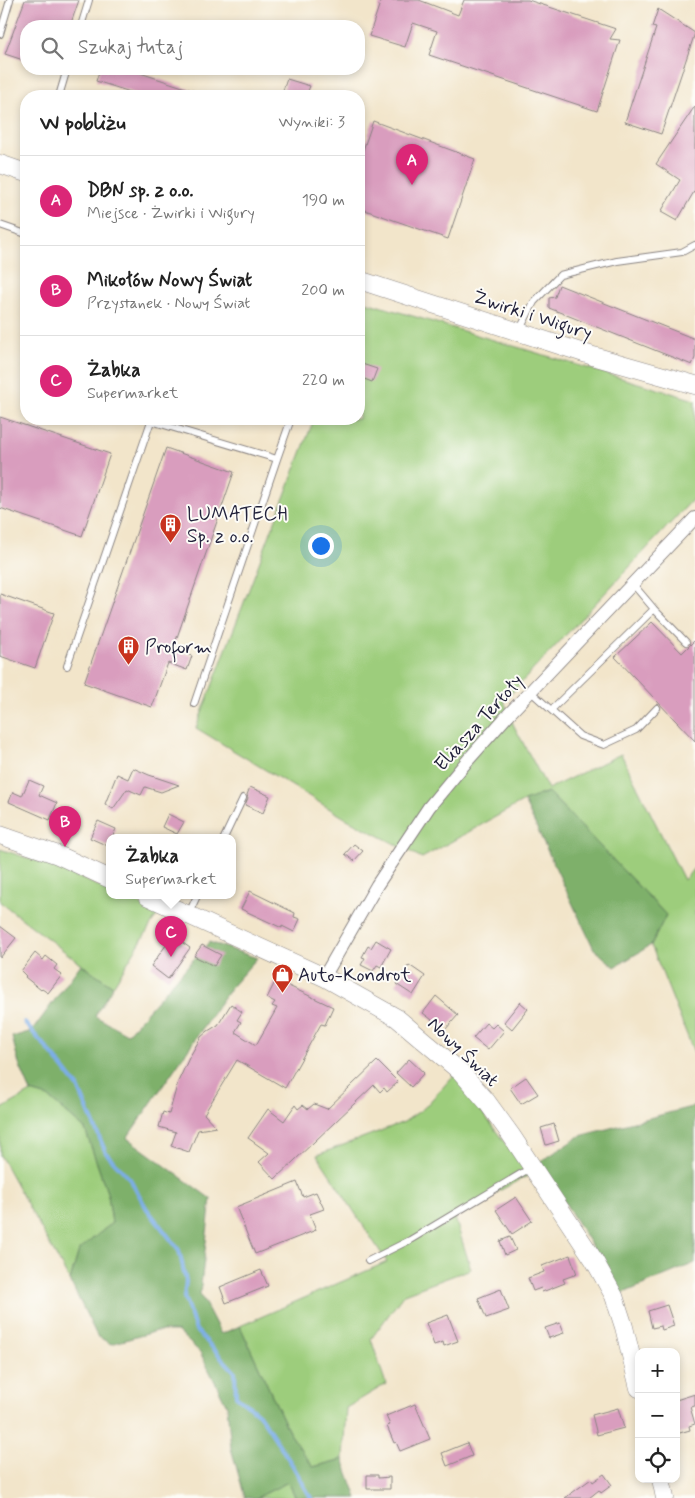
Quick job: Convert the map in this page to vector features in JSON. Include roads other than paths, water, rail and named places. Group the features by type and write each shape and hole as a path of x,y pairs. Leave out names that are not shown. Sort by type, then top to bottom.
{"street":[{"path":"0,164 20,171"},
{"name":"Żwirki i Wigury","path":"365,282 593,356 695,385"},
{"name":"Eliasza Tertoły","path":"324,977 377,885 429,806 530,691 695,518"},
{"path":"0,835 58,854 106,877"},
{"name":"Nowy Świat","path":"154,899 324,977 397,1018 462,1074 487,1102 594,1260 614,1296 635,1372"},
{"path":"662,1483 665,1498"}],"lane":[{"path":"0,34 10,0"},
{"path":"83,20 89,0"},
{"path":"60,90 65,75"},
{"path":"0,225 20,232"},
{"path":"518,332 534,302 560,275 616,261 682,252 695,245"},
{"path":"67,666 150,425"},
{"path":"164,425 277,459"},
{"path":"194,704 289,425"},
{"path":"632,583 686,642"},
{"path":"550,710 654,609"},
{"path":"530,691 580,736 604,745 636,730 657,708"},
{"path":"226,834 243,798"},
{"path":"189,915 196,899"},
{"path":"368,1261 410,1240 532,1167"}],"waterway":[{"path":"24,1022 78,1087 106,1153 130,1179 147,1209 179,1250 186,1281 184,1297 196,1330 235,1372 236,1396 259,1414 293,1466 311,1498"}],"place":[{"name":"DBN sp. z o.o.","path":"412,185"},
{"name":"LUMATECH Sp. z o.o.","path":"171,543"},
{"name":"Proform","path":"129,665"},
{"name":"Mikołów Nowy Świat","path":"65,847"},
{"name":"Żabka","path":"171,957"},
{"name":"Auto-Kondrot","path":"282,993"}]}
